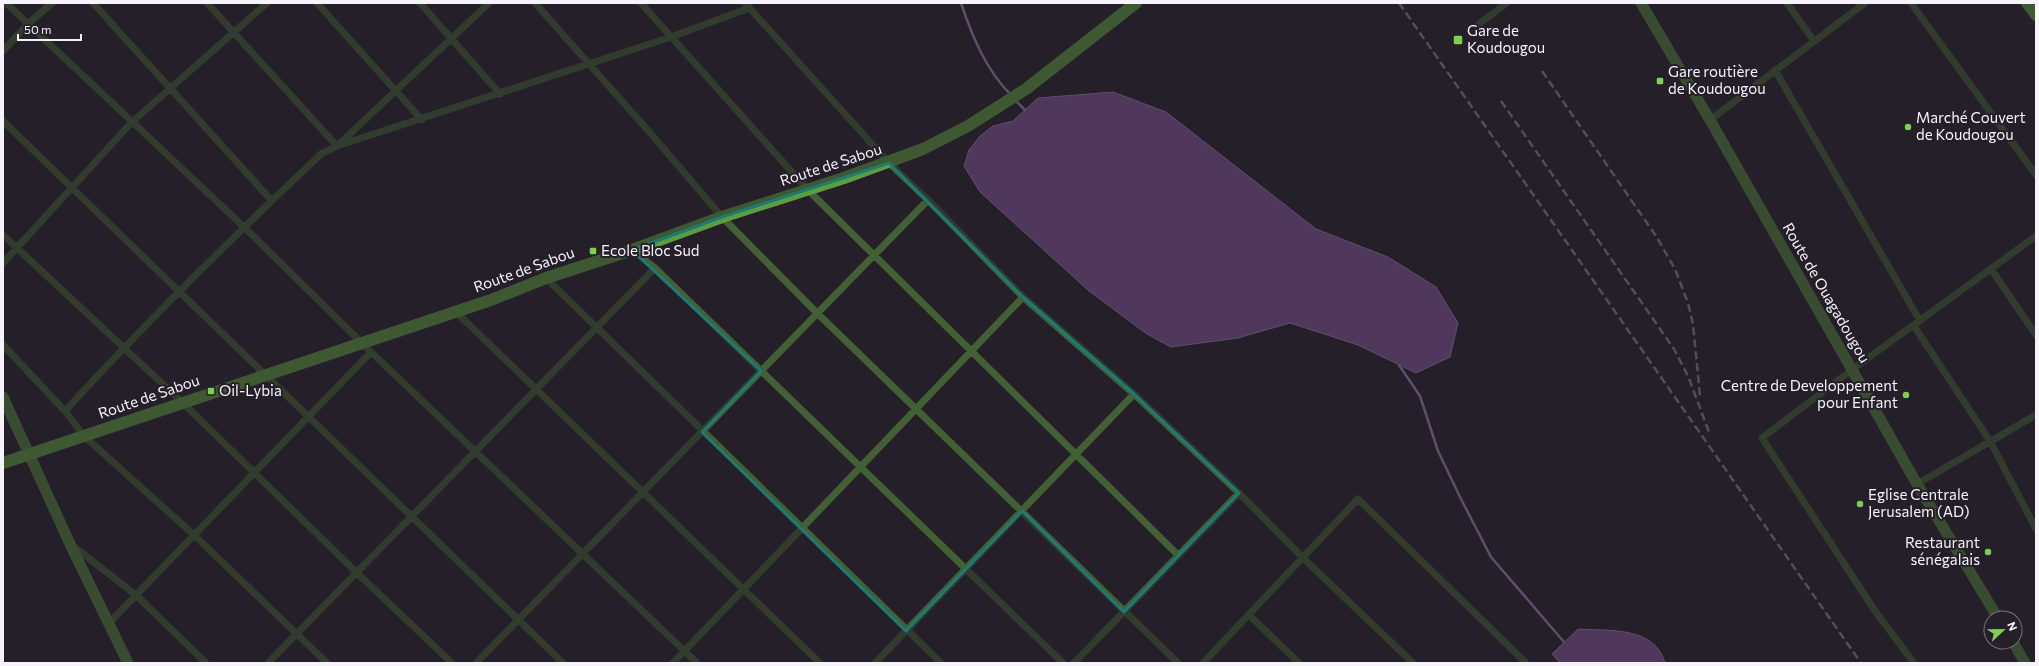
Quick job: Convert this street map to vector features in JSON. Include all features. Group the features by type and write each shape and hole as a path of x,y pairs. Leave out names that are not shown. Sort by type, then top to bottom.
{"main road":[{"name":"Route de Sabou","path":"3,463 29,453 456,312 546,278 632,250 722,217 889,163 944,139 1008,101 1026,89 1136,3"},
{"path":"2027,3 2036,15"}],"street":[{"path":"6,3 244,227 371,352 696,663"},
{"path":"3,51 28,24 52,3"},
{"path":"93,3 272,201"},
{"path":"207,3 337,146"},
{"path":"3,263 132,123 267,3"},
{"path":"316,3 422,120"},
{"path":"420,3 500,94"},
{"path":"337,146 489,3"},
{"path":"535,3 722,217 817,313 1178,663"},
{"path":"641,3 808,190 1178,555"},
{"path":"1479,24 1507,3"},
{"name":"Route de Ouagadougou","path":"1641,3 1853,368 1917,484 1993,610"},
{"path":"1787,3 1814,41"},
{"path":"1710,120 1865,3"},
{"path":"1911,3 2036,175"},
{"path":"65,411 123,347 244,227 321,154 337,146 422,120 589,63 671,37 747,5 889,163 928,200 1023,297 1134,394 1239,493 1302,557 1413,663"},
{"path":"1775,70 1920,321"},
{"path":"3,121 563,663"},
{"path":"476,663 928,200"},
{"path":"3,235 183,403 357,573 452,663"},
{"path":"1914,663 1875,611 1762,438 1853,368 1914,326 2036,236"},
{"path":"632,250 655,268 965,570 1063,663"},
{"path":"268,663 655,268"},
{"path":"1991,269 2036,335"},
{"path":"546,278 940,663"},
{"path":"673,663 1023,297"},
{"path":"456,312 820,663"},
{"path":"1914,326 1990,441 2036,529"},
{"path":"3,344 65,411 84,436 194,535 327,663"},
{"path":"109,623 371,352"},
{"path":"875,663 1134,394"},
{"path":"3,397 70,544 128,663"},
{"path":"1917,484 2036,415"},
{"path":"1074,663 1239,493"},
{"path":"1203,663 1358,499 1526,663"},
{"path":"70,544 136,595 206,663"},
{"path":"1249,615 1299,663"},
{"path":"2018,650 2025,663"}],"highlighted area":[{"path":"889,163 1023,297 1134,394 1239,493 1124,612 1022,511 906,631 702,432 761,371 632,250 722,217"}],"shaded area":[{"path":"1113,92 1166,112 1316,229 1388,257 1436,287 1458,323 1450,357 1416,373 1358,345 1290,323 1238,338 1171,347 1147,334 1089,291 980,192 964,166 969,150 980,136 993,126 1013,121 1038,98"},
{"path":"1578,629 1617,631 1641,637 1652,642 1660,651 1665,663 1560,663 1552,654"}],"waterway":[{"path":"961,3 975,40 987,64 1011,95"},
{"path":"1015,100 1025,110"},
{"path":"1399,365 1420,396 1438,451 1491,557 1564,642"}],"railway":[{"path":"1399,3 1861,663"},
{"path":"1542,71 1656,236 1675,269 1688,303 1693,324 1700,396"},
{"path":"1501,101 1674,349 1688,376 1709,432"}],"place":[{"name":"Gare de Koudougou","path":"1458,40"},
{"name":"Gare routière de Koudougou","path":"1660,81"},
{"name":"Marché Couvert de Koudougou","path":"1908,127"},
{"name":"Ecole Bloc Sud","path":"593,251"},
{"name":"Oil-Lybia","path":"211,391"},
{"name":"Centre de Developpement pour Enfant","path":"1906,395"},
{"name":"Eglise Centrale Jerusalem (AD)","path":"1860,504"},
{"name":"Restaurant sénégalais","path":"1988,552"}]}
